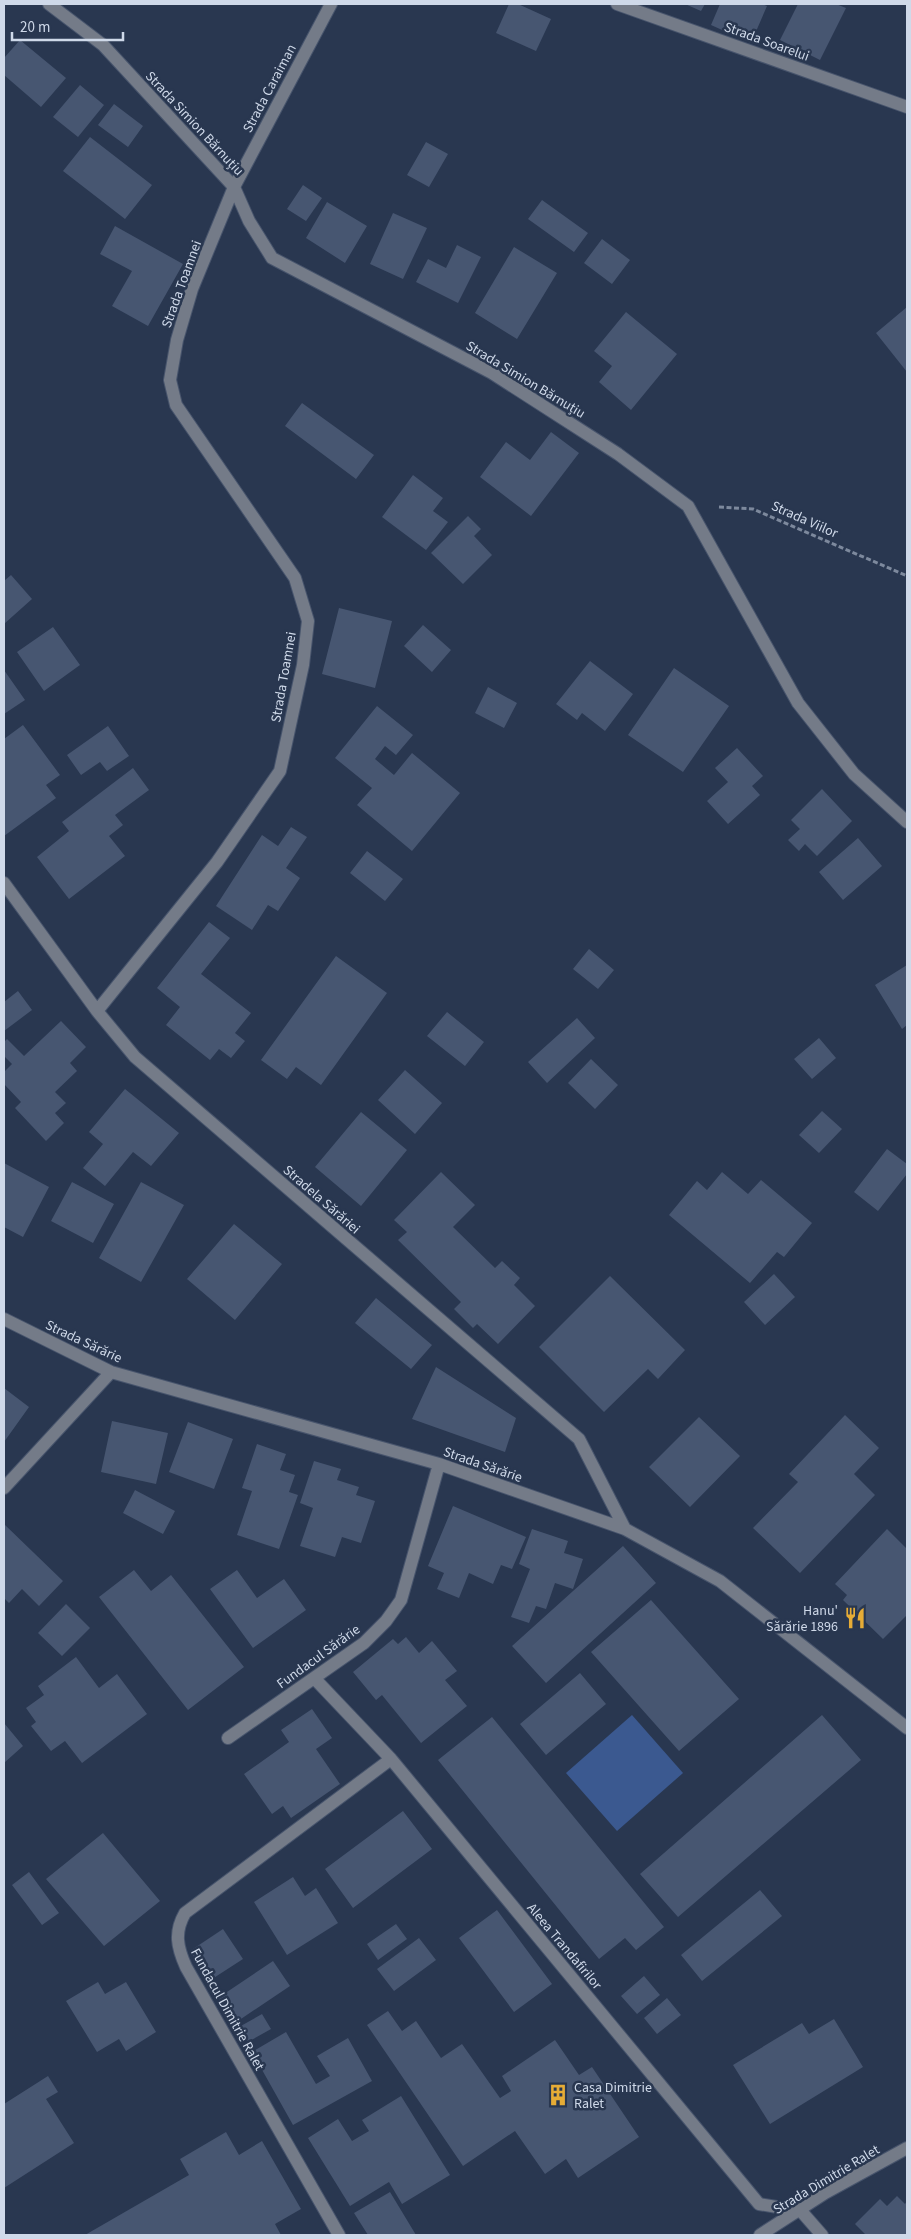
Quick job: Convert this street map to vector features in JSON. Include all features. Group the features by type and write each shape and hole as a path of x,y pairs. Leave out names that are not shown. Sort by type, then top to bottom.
{"street":[{"name":"Strada Simion Bărnuțiu","path":"49,4 103,45 234,187 249,221 272,258 492,373 618,454 688,506 798,704 854,774 907,822"},
{"name":"Strada Caraiman","path":"234,187 331,4"},
{"name":"Strada Soarelui","path":"617,4 907,107"},
{"name":"Strada Toamnei","path":"98,1011 216,862 280,772 303,665 308,621 295,578 176,405 170,380 176,340 192,289 234,187"},
{"name":"Stradela Sărăriei","path":"4,883 134,1057 579,1439 625,1529"},
{"name":"Strada Sărărie","path":"4,1319 111,1372 439,1464 625,1529 720,1581 907,1728"},
{"path":"4,1488 111,1372"},
{"name":"Fundacul Sărărie","path":"228,1738 364,1643 386,1621 401,1600 439,1464"},
{"name":"Aleea Trandafirilor","path":"315,1679 391,1759 759,2204 801,2210"},
{"name":"Fundacul Dimitrie Ralet","path":"339,2235 186,1967 177,1939 178,1924 184,1913 391,1759"},
{"name":"Strada Dimitrie Ralet","path":"760,2235 825,2193 907,2148"},
{"path":"801,2210 822,2235"}],"path":[{"name":"Strada Viilor","path":"688,506 753,509 907,576"}],"shaded area":[{"path":"632,1715 683,1773 617,1831 566,1773"}],"building":[{"path":"509,4 518,4 551,19 536,51 496,33"},
{"path":"685,4 705,4 701,11"},
{"path":"720,4 762,4 767,6 751,43 711,25"},
{"path":"798,4 836,4 846,8 820,60 780,40"},
{"path":"20,40 66,78 41,107 4,75 4,58"},
{"path":"80,85 104,105 78,137 53,117"},
{"path":"114,104 143,126 128,147 98,125"},
{"path":"90,137 152,185 125,219 63,171"},
{"path":"426,142 448,154 429,187 407,175"},
{"path":"303,185 322,198 306,221 287,209"},
{"path":"542,200 588,233 574,252 528,219"},
{"path":"327,202 367,226 345,263 306,238"},
{"path":"393,213 427,228 403,279 370,264"},
{"path":"115,226 183,264 148,326 112,306 132,271 100,254"},
{"path":"602,239 630,260 612,284 584,263"},
{"path":"457,245 481,257 458,303 416,282 428,259 446,268"},
{"path":"514,247 557,273 517,339 475,313"},
{"path":"907,307 907,372 876,333"},
{"path":"626,312 677,354 631,410 599,382 612,366 594,351"},
{"path":"302,403 374,455 356,479 285,426"},
{"path":"551,432 579,453 531,516 480,477 506,442 530,460"},
{"path":"413,475 443,498 433,511 448,522 426,550 382,517"},
{"path":"468,516 481,529 474,536 492,555 463,584 431,553"},
{"path":"11,575 32,599 4,624 4,581"},
{"path":"339,608 392,621 375,688 322,674"},
{"path":"423,625 451,650 432,672 404,646"},
{"path":"53,627 80,665 44,691 17,652"},
{"path":"590,661 633,694 605,731 582,713 577,720 556,704"},
{"path":"674,668 729,706 683,772 628,735"},
{"path":"4,670 25,700 4,714"},
{"path":"488,687 517,703 504,728 475,713"},
{"path":"377,706 413,735 396,755 385,746 375,759 394,775 412,753 460,793 412,851 357,805 372,788 335,758"},
{"path":"23,725 60,775 46,785 56,798 4,836 4,739"},
{"path":"108,726 129,756 107,771 100,762 81,775 67,755"},
{"path":"737,748 763,776 752,786 760,795 728,824 707,801 728,782 715,768"},
{"path":"133,768 149,790 115,815 123,825 109,836 125,856 69,899 37,857 69,831 62,822"},
{"path":"822,789 852,821 817,856 805,844 799,851 788,840 800,829 791,820"},
{"path":"291,827 307,837 286,868 300,878 278,911 268,905 252,930 216,906 262,835 278,846"},
{"path":"858,838 882,866 843,900 819,872"},
{"path":"367,851 403,879 385,901 350,873"},
{"path":"209,922 230,938 201,974 251,1013 235,1033 245,1041 231,1058 219,1049 210,1060 166,1025 180,1007 157,988"},
{"path":"589,949 614,970 598,989 573,969"},
{"path":"336,956 387,993 321,1085 296,1067 287,1079 261,1060"},
{"path":"907,965 907,1025 902,1029 875,985"},
{"path":"18,991 32,1010 4,1031 4,1002"},
{"path":"447,1012 484,1042 465,1066 427,1036"},
{"path":"577,1018 595,1038 547,1083 528,1062"},
{"path":"61,1021 86,1047 70,1063 77,1071 55,1092 66,1103 55,1113 64,1123 46,1141 15,1108 21,1102 4,1084 4,1072 12,1064 4,1056 4,1042 7,1039 24,1056"},
{"path":"819,1038 836,1058 812,1079 794,1059"},
{"path":"591,1059 618,1085 595,1109 568,1083"},
{"path":"405,1070 442,1103 415,1134 378,1100"},
{"path":"125,1089 179,1133 151,1166 133,1152 105,1186 83,1168 103,1144 89,1132"},
{"path":"822,1111 842,1129 819,1153 799,1135"},
{"path":"361,1112 407,1150 361,1206 315,1167"},
{"path":"887,1149 907,1164 907,1174 878,1211 854,1192"},
{"path":"4,1163 49,1187 23,1237 4,1227"},
{"path":"441,1172 475,1205 453,1227 495,1268 502,1261 520,1278 514,1285 535,1306 498,1344 477,1324 473,1328 454,1309 461,1302 398,1240 407,1232 394,1220"},
{"path":"722,1172 748,1194 761,1180 812,1223 784,1257 777,1252 750,1283 669,1215 697,1181 707,1190"},
{"path":"72,1182 114,1204 93,1243 51,1221"},
{"path":"141,1182 184,1205 141,1282 99,1258"},
{"path":"234,1224 282,1264 235,1320 187,1279"},
{"path":"774,1274 795,1297 765,1325 744,1302"},
{"path":"610,1276 685,1350 658,1379 648,1369 604,1412 539,1347"},
{"path":"376,1298 432,1345 411,1369 355,1323"},
{"path":"436,1367 516,1418 505,1452 412,1419"},
{"path":"4,1388 29,1407 4,1442"},
{"path":"845,1415 879,1448 854,1474 875,1495 800,1573 753,1528 798,1482 789,1474"},
{"path":"699,1417 740,1456 690,1507 649,1467"},
{"path":"112,1421 168,1433 156,1484 101,1472"},
{"path":"188,1422 233,1439 214,1489 169,1472"},
{"path":"257,1444 286,1454 280,1470 295,1475 289,1492 298,1495 279,1549 237,1535 252,1491 242,1488"},
{"path":"314,1461 341,1469 337,1480 359,1487 356,1495 375,1501 361,1543 342,1537 335,1557 300,1546 313,1508 300,1503"},
{"path":"135,1490 175,1511 163,1534 123,1513"},
{"path":"453,1506 526,1537 512,1569 501,1565 493,1584 469,1573 459,1598 437,1589 444,1573 428,1566"},
{"path":"4,1524 63,1581 39,1606 22,1589 9,1603 4,1598"},
{"path":"532,1529 568,1541 564,1553 583,1559 573,1589 555,1583 546,1609 536,1606 529,1623 511,1617 530,1569 519,1564"},
{"path":"887,1529 907,1549 907,1615 883,1639 843,1600 847,1595 835,1584"},
{"path":"623,1546 656,1583 546,1683 512,1646"},
{"path":"134,1570 151,1591 171,1575 244,1667 188,1710 99,1597"},
{"path":"237,1570 257,1598 284,1579 306,1610 253,1648 210,1589"},
{"path":"651,1600 739,1699 679,1751 591,1652"},
{"path":"66,1604 90,1628 62,1656 38,1633"},
{"path":"406,1637 419,1653 432,1641 457,1671 445,1680 467,1706 421,1743 382,1695 376,1700 353,1672 393,1639 398,1644"},
{"path":"76,1657 99,1688 117,1674 147,1714 82,1763 65,1741 51,1751 31,1726 36,1722 26,1708 44,1695 38,1686"},
{"path":"580,1673 606,1704 546,1755 520,1724"},
{"path":"312,1709 332,1738 316,1749 340,1784 291,1818 283,1806 272,1814 244,1774 289,1742 281,1730"},
{"path":"822,1715 861,1760 678,1917 640,1874"},
{"path":"492,1717 664,1927 636,1950 625,1938 599,1959 438,1760"},
{"path":"4,1723 23,1746 4,1763"},
{"path":"403,1811 432,1849 353,1908 325,1869"},
{"path":"103,1833 160,1901 104,1946 46,1879"},
{"path":"29,1872 59,1913 42,1925 12,1885"},
{"path":"293,1877 305,1896 316,1888 338,1923 287,1955 254,1902"},
{"path":"760,1890 782,1916 702,1981 681,1955"},
{"path":"497,1910 552,1984 514,2012 459,1938"},
{"path":"396,1924 407,1939 378,1960 367,1944"},
{"path":"223,1929 243,1959 209,1981 190,1951"},
{"path":"419,1938 436,1960 394,1991 377,1969"},
{"path":"273,1961 290,1986 235,2023 218,1998"},
{"path":"644,1976 660,1995 637,2014 621,1996"},
{"path":"98,1982 105,1994 126,1982 156,2032 126,2051 119,2039 97,2052 66,2001"},
{"path":"667,1998 681,2015 657,2034 644,2018"},
{"name":"Casa Dimitrie Ralet","path":"388,2011 402,2031 416,2021 441,2058 462,2044 500,2098 511,2091 502,2076 555,2040 579,2075 592,2067 639,2137 578,2178 566,2159 545,2174 515,2131 463,2166 367,2025"},
{"path":"262,2014 271,2029 248,2042 239,2027"},
{"path":"834,2019 863,2067 770,2124 733,2065 802,2023 809,2034"},
{"path":"286,2032 316,2084 330,2076 317,2056 348,2038 372,2081 293,2125 252,2052"},
{"path":"48,2076 58,2092 46,2099 74,2143 4,2188 4,2104"},
{"path":"401,2096 450,2175 402,2204 389,2182 350,2206 308,2138 338,2119 352,2141 369,2131 362,2120"},
{"path":"226,2132 239,2155 262,2141 301,2209 275,2224 281,2235 85,2235 189,2175 180,2159"},
{"path":"390,2192 416,2235 368,2235 354,2213"},
{"path":"897,2196 905,2204 907,2201 907,2235 866,2235 855,2224 880,2199 887,2206"}],"place":[{"name":"Hanu' Sărărie 1896","path":"855,1618"},
{"name":"Casa Dimitrie Ralet","path":"558,2095"}]}
